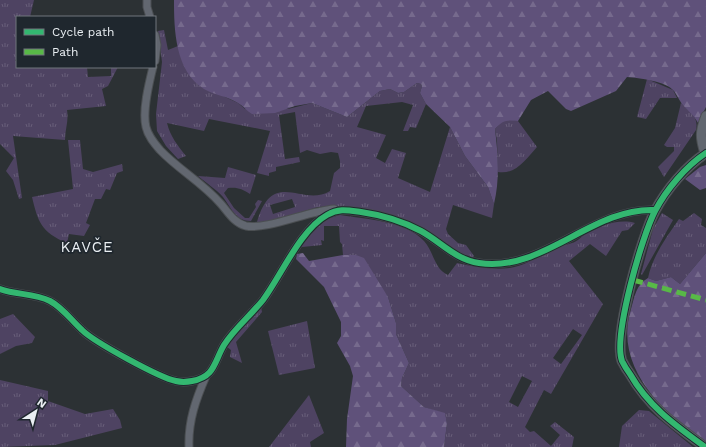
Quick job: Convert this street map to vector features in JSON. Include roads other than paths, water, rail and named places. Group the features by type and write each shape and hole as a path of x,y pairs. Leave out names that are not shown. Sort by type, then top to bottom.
{"street":[{"path":"147,0 150,16"},
{"path":"156,40 156,59"},
{"path":"152,68 146,98 145,126 150,137 170,159 210,191 234,221 245,226 258,226 320,210 339,209 378,214 392,218 422,232 460,257 478,263 493,264 533,256 601,222 628,212 655,210"},
{"path":"704,447 661,414 639,391 622,360 623,318 646,229 655,210 667,192 686,170 706,153 701,140 700,131 706,116"},
{"path":"188,447 192,412 206,376 215,367 224,344 263,300 310,228 325,216 339,209"},
{"path":"0,289 36,295 51,302 95,340 159,375 176,382 192,381 206,376"}],"district":[{"name":"KAVČE","path":"87,247"}]}
